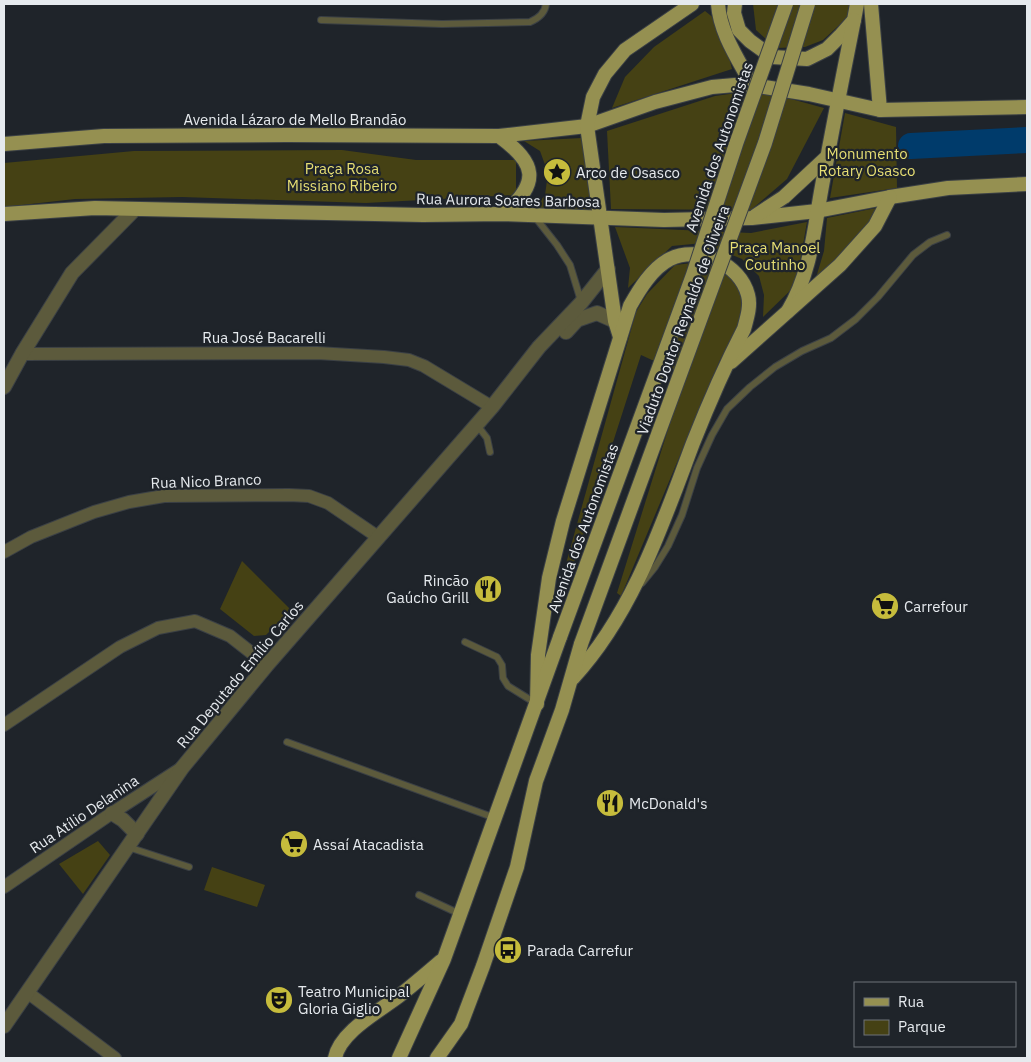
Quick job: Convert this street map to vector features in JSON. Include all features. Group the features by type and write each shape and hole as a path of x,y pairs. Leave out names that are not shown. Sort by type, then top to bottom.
{"main road":[{"path":"620,338 615,322 587,126 593,97 605,74 625,50 692,4"},
{"path":"718,4 719,17 724,33 752,84"},
{"path":"735,4 734,13 739,30 750,41 772,57 807,59 827,49 854,20"},
{"name":"Avenida dos Autonomistas","path":"398,1058 444,959 496,818 560,637 693,275 736,144 786,4"},
{"name":"Viaduto Doutor Reynaldo de Oliveira","path":"572,678 581,644 765,143 808,4"},
{"path":"788,311 797,295 811,252 837,102 857,4"},
{"path":"871,4 880,110"},
{"name":"Avenida Lázaro de Mello Brandão","path":"4,144 104,136 499,136 587,126 655,102 712,87 752,84 809,94 837,102 880,110 1027,107"},
{"path":"499,136 509,143 526,161 529,174 528,188 520,200 504,214"},
{"path":"752,218 784,197 827,157"},
{"name":"Rua Aurora Soares Barbosa","path":"4,214 85,209 135,209 423,215 504,214 664,220 752,218 817,211 948,188 1027,184"},
{"path":"727,365 840,266 875,226 890,197"},
{"path":"437,1058 461,1024 483,966 517,868 536,781 572,678 592,657 630,595 670,505 694,440 744,329 749,312 749,296 743,282 730,267 706,256 687,255 670,259 658,268 639,289 630,306 548,578 538,655 537,704"},
{"path":"335,1058 336,1052 344,1040 357,1026 444,959"}],"street":[{"path":"4,387 72,273 135,209"},
{"name":"Rua Deputado Emílio Carlos","path":"4,1026 182,768 378,537 477,425 608,269"},
{"name":"Rua Deputado Emílio Carlos","path":"527,365 546,352 577,320 596,313 615,322"},
{"name":"Rua José Bacarelli","path":"22,354 317,353 401,359 424,366 492,407"},
{"name":"Rua Nico Branco","path":"4,552 31,536 94,512 129,502 164,496 309,496 328,503 378,537"},
{"path":"4,725 120,648 158,628 195,621 230,636 268,665"},
{"name":"Rua Atílio Delanina","path":"4,887 182,768"},
{"path":"112,813 123,820 137,834"},
{"path":"27,992 115,1058"}],"lane":[{"path":"321,20 442,24 530,22 537,19 546,4"},
{"path":"534,215 570,266 581,302"},
{"path":"630,595 655,567 668,546 682,515 697,468 712,435 727,409 775,367 802,351 831,338 856,319 878,297 913,255 930,242 947,235"},
{"path":"477,425 487,438 490,452"},
{"path":"466,642 497,657 502,665 503,678 508,686 537,704"},
{"path":"287,742 496,818"},
{"path":"128,847 189,867"},
{"path":"419,896 460,914"}],"green space":[{"path":"753,4 850,4 847,18 823,40 805,47 776,48 756,30"},
{"path":"705,11 715,19 727,49 732,69 612,108 625,77 654,47"},
{"path":"758,90 824,108 787,179 751,210 611,209 607,131 715,96"},
{"name":"Monumento Rotary Osasco","path":"845,113 896,127 897,188 830,198"},
{"path":"582,138 596,213 534,209 545,195 548,173 540,151 524,141"},
{"name":"Praça Rosa Missiano Ribeiro","path":"342,150 416,160 516,160 516,195 366,203 182,197 75,199 4,207 4,163 134,151"},
{"path":"876,208 873,221 815,281 824,251 827,218"},
{"name":"Praça Manoel Coutinho","path":"807,222 796,285 763,317 764,295 759,276 742,259 703,243 672,246 628,288 630,268 615,227 751,233"},
{"path":"701,262 729,274 743,286 744,324 720,360 621,596 617,593 685,375 641,355 563,598 557,596 636,312 647,294 675,265"},
{"path":"242,561 291,610 266,635 254,636 220,609"},
{"path":"98,841 110,855 83,894 59,864"},
{"path":"212,867 265,885 257,907 204,890"}],"waterway":[{"path":"911,146 1027,140"}],"place":[{"name":"Arco de Osasco","path":"557,172"},
{"name":"Rincão Gaúcho Grill","path":"488,589"},
{"name":"Carrefour","path":"885,606"},
{"name":"McDonald's","path":"610,803"},
{"name":"Assaí Atacadista","path":"294,844"},
{"name":"Parada Carrefur","path":"508,950"},
{"name":"Teatro Municipal Gloria Giglio","path":"279,1000"}]}
